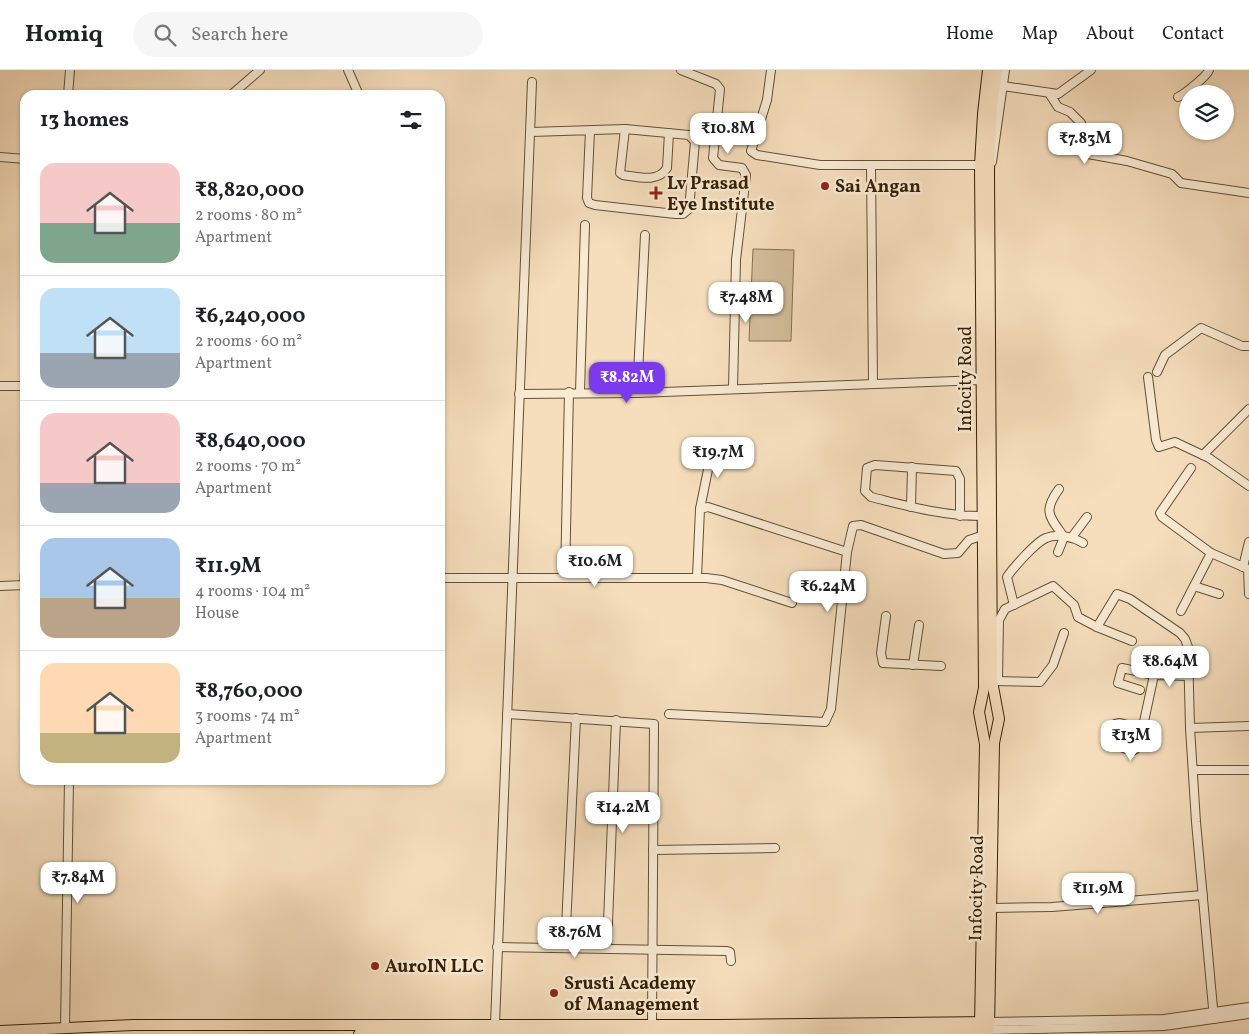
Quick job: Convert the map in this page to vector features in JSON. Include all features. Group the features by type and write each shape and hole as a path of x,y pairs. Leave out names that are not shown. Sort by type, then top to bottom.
{"main road":[{"name":"Infocity Road","path":"984,1029 993,908 990,743 979,712 992,684 986,432 985,228 982,114 988,70"},
{"name":"Infocity Road","path":"984,167 997,70"},
{"name":"Infocity Road","path":"984,1029 990,743 999,719 992,684 981,536 986,432 982,380 985,228"},
{"path":"0,1031 133,1025 495,1024 621,1029 863,1033 984,1029"},
{"path":"359,1034 621,1029 652,1024 984,1029"}],"street":[{"path":"68,90 70,70"},
{"path":"237,90 260,70"},
{"path":"348,70 357,90"},
{"path":"681,70 716,84 720,89 713,158 719,165 742,168 746,175 736,260 733,388"},
{"path":"771,70 767,100 751,150 764,157 820,165 984,167 994,159 1005,70"},
{"path":"1003,86 1058,94 1092,70"},
{"path":"1178,97 1186,93 1197,81 1208,74 1210,70"},
{"path":"495,1024 532,82"},
{"path":"1049,92 1058,107 1070,112 1081,123 1082,150 1088,154 1128,160 1172,174 1181,183 1249,193"},
{"path":"530,132 625,129 689,135 695,142 689,209 683,214 588,203 590,131"},
{"path":"625,129 620,172 623,175 654,178 664,173 666,168 669,133"},
{"path":"0,157 20,159"},
{"path":"871,165 873,384"},
{"path":"580,392 585,225"},
{"path":"637,393 645,235"},
{"path":"1157,372 1164,355 1202,328 1246,346 1249,337"},
{"path":"1148,377 1156,440 1159,447 1175,442 1203,455 1249,486"},
{"path":"519,394 569,392 637,393 982,380"},
{"path":"0,386 20,386"},
{"path":"565,576 569,392"},
{"path":"1203,455 1247,414"},
{"path":"697,578 700,508 713,445"},
{"path":"960,516 960,479 956,471 874,465 870,466 865,472 866,495 933,513 960,516 981,516"},
{"path":"911,507 912,467"},
{"path":"1191,468 1160,513 1162,517 1211,553 1246,568"},
{"path":"1059,489 1049,504 1048,513 1068,537"},
{"path":"700,508 708,508 847,552"},
{"path":"1058,552 1068,537 1087,517"},
{"path":"669,714 686,717 825,722 831,708 847,552 851,530 857,524 944,554 958,552 969,540 981,536"},
{"path":"1014,605 1007,577 1046,538 1068,537 1083,543"},
{"path":"1249,542 1246,568 1249,594"},
{"path":"1181,611 1211,553"},
{"path":"445,578 565,576 697,578 722,580 792,603"},
{"path":"0,586 20,585"},
{"path":"1064,633 1053,665 1040,682 992,684 999,620 1006,609 1053,586 1074,605 1078,617 1132,641"},
{"path":"1194,586 1219,594"},
{"path":"1097,627 1117,594 1130,598 1186,639 1188,647 1193,770 1214,1015"},
{"path":"886,616 881,660 886,664 941,666"},
{"path":"913,665 919,625"},
{"path":"1140,690 1118,683 1122,668 1154,675 1189,676"},
{"path":"1142,729 1120,723 1115,724 1110,743 1132,751 1136,750 1142,729 1154,675"},
{"path":"507,714 654,724 652,1024"},
{"path":"565,948 576,718"},
{"path":"607,948 616,720"},
{"path":"1190,728 1249,726"},
{"path":"1193,770 1249,770"},
{"path":"65,1028 69,785"},
{"path":"653,850 775,848"},
{"path":"993,908 1052,907 1203,896"},
{"path":"497,947 727,951 730,952 731,961"},
{"path":"1214,1015 1249,1007"},
{"path":"984,1029 1249,1014"}],"shaded area":[{"path":"753,249 794,250 791,341 749,341"}],"place":[{"name":"Sai Angan","path":"825,186"},
{"name":"Lv Prasad Eye Institute","path":"656,193"},
{"name":"AuroIN LLC","path":"375,966"},
{"name":"Srusti Academy of Management","path":"554,993"}]}
